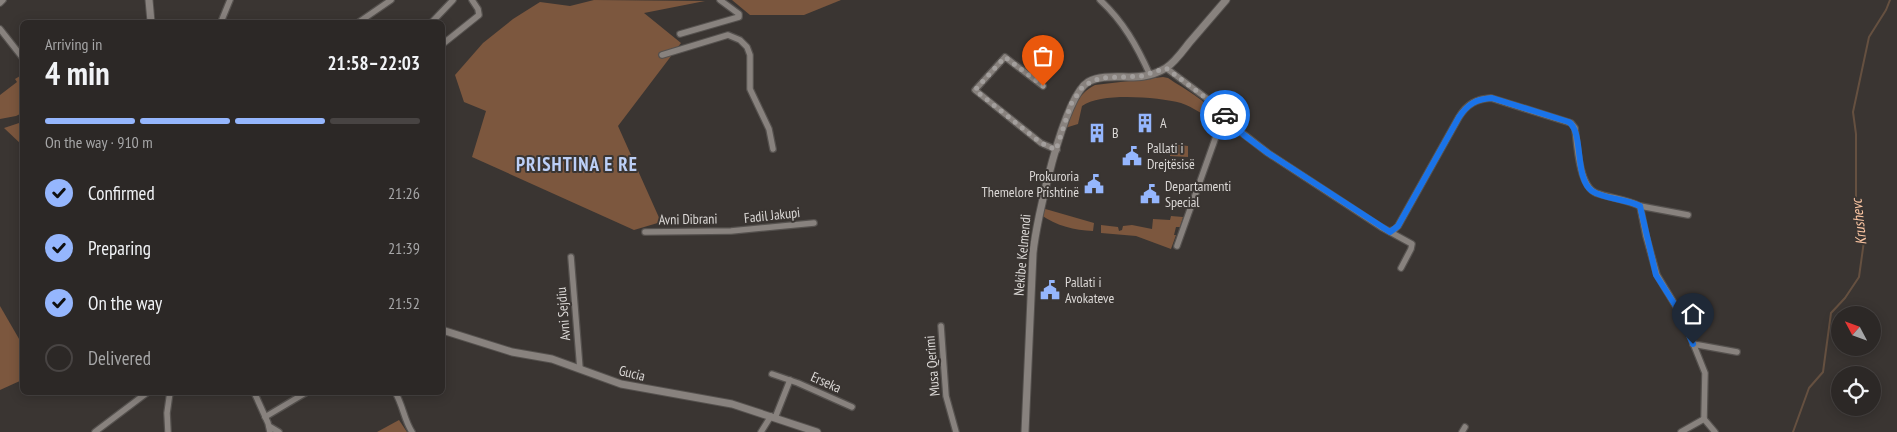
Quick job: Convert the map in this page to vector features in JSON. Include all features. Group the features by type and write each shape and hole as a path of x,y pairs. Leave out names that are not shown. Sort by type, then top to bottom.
{"street":[{"path":"0,3 3,0"},
{"path":"149,0 151,20"},
{"path":"222,20 230,0"},
{"path":"362,20 391,0"},
{"path":"434,20 453,0"},
{"path":"445,42 479,14 478,8 472,0"},
{"path":"680,34 740,17 740,15 720,0"},
{"path":"1100,0 1114,13 1129,33 1150,74"},
{"name":"Nekibe Kelmendi","path":"1025,432 1034,239 1040,208 1071,104 1083,86 1100,78 1150,74 1166,68 1226,0"},
{"path":"0,29 20,54"},
{"path":"662,55 728,35 740,40 747,47 750,56 750,88 769,129 773,149"},
{"path":"1043,86 1005,57 975,90 1041,143 1056,150"},
{"path":"1166,68 1210,101 1237,129 1268,153 1390,232 1412,244 1412,249 1401,268"},
{"path":"1390,232 1398,226 1463,111 1473,102 1487,98 1571,123 1575,128 1582,170 1587,186 1597,193 1640,206 1688,215"},
{"path":"1177,246 1224,114"},
{"path":"1640,206 1656,275 1677,308 1706,373 1704,419 1715,432"},
{"name":"Fadil Jakupi","path":"731,231 814,223"},
{"name":"Avni Dibrani","path":"645,232 731,231"},
{"name":"Avni Sejdiu","path":"571,257 580,369"},
{"name":"Musa Qerimi","path":"941,326 946,396 956,432"},
{"name":"Gucia","path":"445,331 512,352 552,359 621,384 732,404 818,432"},
{"path":"1693,344 1737,352"},
{"name":"Erseka","path":"772,374 852,407"},
{"name":"Erseka","path":"761,432 773,417 790,380"},
{"path":"95,432 144,395"},
{"path":"168,432 167,413 170,395"},
{"path":"255,395 270,429 279,432"},
{"path":"265,417 302,395"},
{"path":"397,395 412,432"},
{"path":"1681,432 1704,419"}],"shaded area":[{"path":"594,0 705,1 644,13 681,43 618,126 661,222 634,230 472,157 486,111 464,102 455,75 483,43 513,19 540,2 570,6"},
{"path":"732,0 841,0 804,15 750,15"},
{"path":"20,76 20,114 0,119 0,95 17,82 15,79"},
{"path":"1168,78 1207,105 1217,117 1216,122 1181,103 1158,99 1116,97 1102,99 1082,106 1078,124 1065,128 1080,98 1095,85"},
{"path":"20,123 20,143 4,128"},
{"path":"1170,144 1188,146 1188,157 1170,156"},
{"path":"1042,208 1094,223 1093,231 1059,225 1041,215"},
{"path":"1171,216 1183,217 1180,227 1176,227 1174,235 1176,235 1171,249 1136,236 1101,233 1101,225 1118,227 1119,231 1122,230 1123,226 1132,225 1152,229 1153,219 1170,220"},
{"path":"0,306 20,341 20,381 0,390"},
{"path":"399,420 407,432 377,432"}],"waterway":[{"name":"Krushevc","path":"1793,432 1809,388 1823,372 1831,313 1845,298 1859,277 1864,241 1856,198 1856,134 1853,112 1869,37 1890,0"}],"way so far":[{"path":"1043,86 1005,57 975,90 1041,143 1056,150 1075,97 1088,82 1100,78 1142,76 1166,68 1217,106 1225,115"}],"place":[{"name":"A","path":"1145,123"},
{"name":"B","path":"1097,133"},
{"name":"Pallati i Drejtësisë","path":"1132,156"},
{"name":"Prokuroria Themelore Prishtinë","path":"1094,184"},
{"name":"Departamenti Special","path":"1150,194"},
{"name":"Pallati i Avokateve","path":"1050,290"}],"district":[{"name":"PRISHTINA E RE","path":"577,164"}],"route":[{"path":"1225,115 1244,135 1282,163 1390,232 1398,226 1459,117 1469,104 1481,99 1492,98 1569,122 1575,128 1582,170 1587,186 1597,193 1640,206 1656,275 1677,308 1693,344"}]}
